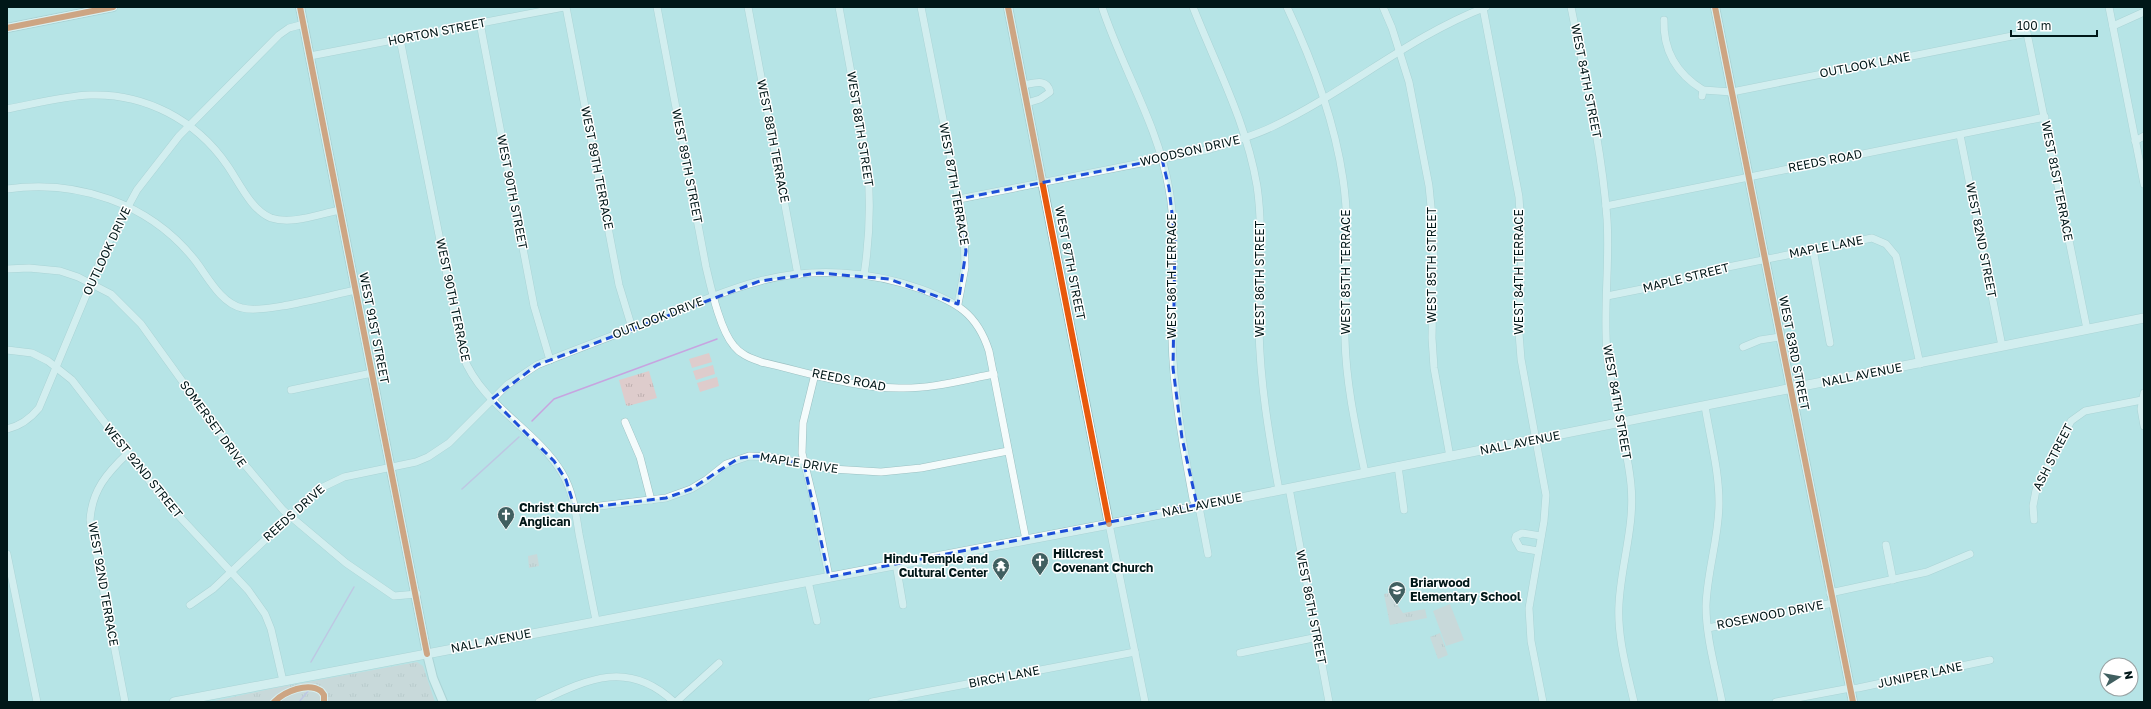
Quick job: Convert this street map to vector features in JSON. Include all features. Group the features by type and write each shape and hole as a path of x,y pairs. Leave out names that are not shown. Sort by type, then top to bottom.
{"main road":[{"name":"NALL AVENUE","path":"174,702 596,620 1109,524 1196,505 1535,440 2144,318"}],"street":[{"path":"7,28 113,7"},
{"name":"WEST 91ST STREET","path":"300,7 417,594 427,654"},
{"name":"HORTON STREET","path":"310,56 565,7"},
{"name":"WEST 89TH TERRACE","path":"565,7 619,285 632,328"},
{"name":"WEST 89TH STREET","path":"657,7 704,252 714,297 723,324"},
{"name":"WEST 88TH TERRACE","path":"748,7 798,274"},
{"name":"WEST 88TH STREET","path":"838,7 867,160 870,185 870,227 864,275"},
{"name":"WEST 87TH TERRACE","path":"921,7 959,199 966,250 963,281 958,304"},
{"name":"WEST 87TH STREET","path":"1008,7 1145,702"},
{"name":"WEST 86TH TERRACE","path":"1102,7 1120,56 1153,132 1162,159 1169,188 1175,239 1172,336 1174,376 1182,438 1193,497 1208,554"},
{"name":"WEST 86TH STREET","path":"1193,7 1233,99 1246,138 1253,166 1260,216 1261,244 1259,327 1262,385 1267,423 1284,489 1318,637 1329,702"},
{"name":"WEST 85TH TERRACE","path":"1287,7 1307,51 1324,98 1335,134 1344,188 1348,240 1345,339 1347,372 1364,473"},
{"name":"WEST 85TH STREET","path":"1382,7 1400,52 1412,99 1432,207 1434,245 1432,338 1434,368 1450,456"},
{"name":"WEST 84TH STREET","path":"1571,7 1597,136 1606,206 1608,255 1607,355 1631,485 1632,504 1630,531 1618,607 1621,636 1634,702"},
{"name":"WEST 83RD STREET","path":"1715,7 1830,593 1853,702"},
{"path":"2109,7 2144,184"},
{"name":"WOODSON DRIVE","path":"959,199 1207,150 1246,138 1272,127 1324,98 1445,26 1485,8"},
{"name":"WEST 84TH TERRACE","path":"1485,8 1519,197 1522,245 1519,333 1520,359 1546,496 1546,513 1531,590 1529,626 1543,702"},
{"path":"2113,26 2144,12"},
{"name":"OUTLOOK LANE","path":"1664,20 1664,41 1672,60 1684,75 1703,93 1732,92 2027,33"},
{"name":"WEST 90TH STREET","path":"480,23 534,306 550,360"},
{"name":"OUTLOOK DRIVE","path":"7,429 19,425 35,413 43,399 107,245 128,205 150,171 189,126 279,35 289,28 304,24"},
{"name":"WEST 81ST TERRACE","path":"2027,33 2087,329"},
{"name":"WEST 90TH TERRACE","path":"400,39 463,356 473,377 492,399 554,461 566,480 575,509 596,620"},
{"path":"1024,85 1045,83 1050,92 1040,99 1027,103"},
{"path":"7,109 74,96 105,95 125,98 159,108 200,134 221,157 255,207 270,217 287,220 340,210"},
{"name":"REEDS ROAD","path":"1606,206 2045,118"},
{"name":"WEST 82ND STREET","path":"1960,134 2002,346"},
{"path":"2135,141 2144,136"},
{"path":"7,189 61,187 102,196 128,205 171,235 194,259 222,296 228,301 242,308 261,309 356,290"},
{"name":"MAPLE LANE","path":"1765,260 1872,238 1886,244 1896,256 1920,364"},
{"path":"1813,249 1830,342"},
{"name":"MAPLE STREET","path":"1607,296 1662,285 1718,269 1765,260"},
{"name":"SOMERSET DRIVE","path":"7,269 29,268 60,271 92,283 111,294 136,317 246,468 289,516 346,564 394,596 417,594"},
{"name":"OUTLOOK DRIVE","path":"391,468 416,462 440,450 492,399 526,372 550,360 632,328 760,281 798,274 819,273 864,275 906,284 958,304"},
{"path":"958,304 980,328 987,346 994,374 1026,540"},
{"name":"REEDS ROAD","path":"723,324 734,346 749,358 866,386 901,388 934,386 994,374"},
{"path":"1743,348 1760,340 1780,337"},
{"path":"7,350 32,353 57,368"},
{"name":"WEST 92ND STREET","path":"57,368 75,384 165,500 248,590 265,614 275,640 283,681"},
{"path":"291,390 372,374"},
{"path":"815,374 803,423 802,453 815,506 829,577"},
{"path":"2143,397 2144,426"},
{"name":"ASH STREET","path":"2034,520 2033,506 2036,490 2071,421 2084,411 2143,397"},
{"path":"1705,406 1717,467 1719,503 1716,540 1707,590 1708,628 1722,702"},
{"path":"625,422 640,457 651,500"},
{"name":"MAPLE DRIVE","path":"575,509 666,498 691,489 706,480 726,464 739,458 757,456 856,471 903,470 1008,451"},
{"name":"WEST 92ND TERRACE","path":"125,702 91,532 90,520 94,498 99,486 113,467 128,453"},
{"path":"1398,466 1404,510"},
{"name":"REEDS DRIVE","path":"231,572 318,489 344,477 391,468"},
{"path":"1538,551 1520,548 1515,539 1516,536 1522,533 1541,536"},
{"path":"1886,545 1893,580"},
{"path":"7,554 37,702"},
{"path":"1830,593 1927,572 1970,554"},
{"path":"896,564 903,606"},
{"path":"190,605 231,572"},
{"path":"808,581 816,621"},
{"name":"ROSEWOOD DRIVE","path":"1708,628 1833,603"},
{"path":"1240,654 1318,637"},
{"name":"BIRCH LANE","path":"872,702 1135,652"},
{"path":"427,654 433,678 443,702"},
{"name":"JUNIPER LANE","path":"1776,702 1919,676 1990,660"},
{"path":"539,702 592,678 606,676 633,679 646,683 658,689 675,702 719,663"}],"highlighted area":[{"path":"1162,159 1169,188 1175,239 1173,368 1182,438 1197,505 829,577 804,464 757,456 739,458 691,489 666,498 575,509 566,480 554,461 492,399 537,365 760,281 819,273 889,279 958,304 966,251 959,199"}],"green space":[{"path":"709,353 712,362 692,368 689,359"},
{"path":"713,365 715,374 696,380 693,371"},
{"path":"649,371 657,398 628,406 626,405 619,380"},
{"path":"717,377 719,386 700,392 697,383"},
{"path":"537,554 539,566 529,568 528,556"},
{"path":"1394,592 1395,601 1403,613 1425,609 1427,618 1390,625 1384,594"},
{"path":"1450,604 1464,640 1446,646 1433,611"},
{"path":"1440,633 1448,655 1438,659 1430,637"},
{"path":"417,662 423,666 435,702 210,702 275,688"}],"waterway":[{"path":"532,421 554,399 717,339"},
{"path":"462,489 519,437"},
{"path":"311,662 354,587"},
{"path":"299,702 308,691"}],"cycle path":[{"path":"7,28 113,7"},
{"path":"300,7 427,654"},
{"path":"1008,7 1109,524"},
{"path":"1715,7 1853,702"},
{"path":"274,702 290,691 310,687 321,691 324,695 324,702"}],"place":[{"name":"Christ Church Anglican","path":"506,530"},
{"name":"Hillcrest Covenant Church","path":"1040,576"},
{"name":"Hindu Temple and Cultural Center","path":"1001,581"},
{"name":"Briarwood Elementary School","path":"1397,605"}]}
